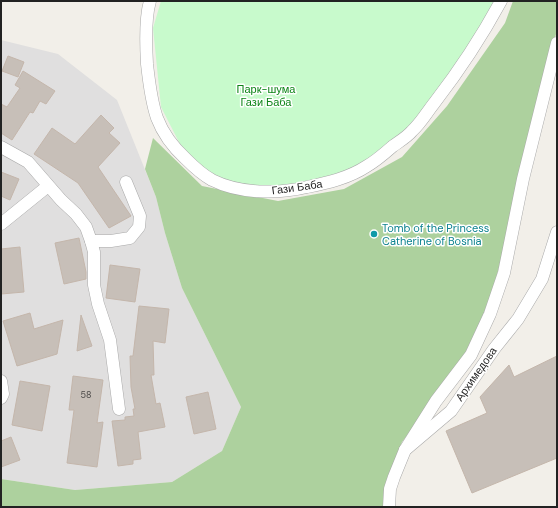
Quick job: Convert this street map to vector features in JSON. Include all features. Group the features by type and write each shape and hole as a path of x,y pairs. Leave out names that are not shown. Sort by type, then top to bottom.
{"street":[{"name":"Гази Баба","path":"150,1 146,52 149,80 153,106 162,128 169,140 196,168 212,180 245,190 262,191 300,189 338,180 366,167 384,154 413,130 450,83 500,1"},
{"path":"405,450 436,401 471,354 490,314 504,273 522,179 557,43"},
{"path":"1,147 28,162 60,200 76,214 86,228 94,252 94,285 100,311 110,340 119,409"},
{"path":"91,241 111,241 130,238 139,227 140,216 126,182"},
{"path":"1,224 48,186"},
{"name":"Архимедова","path":"389,507 390,489 405,450 451,411 494,349 518,319 542,278 557,232"},
{"path":"1,381 3,394 1,398"}],"shaded area":[{"path":"1,40 58,54 117,100 156,197 165,233 182,288 241,407 222,451 172,482 75,490 1,479"}],"green space":[{"name":"Парк-шума Гази Баба","path":"161,1 501,1 413,130 345,175 261,191 214,179 185,154 161,107 153,28"},
{"path":"513,1 557,1 557,30 495,284 478,329 458,366 402,442 390,472 384,507 1,507 1,479 75,490 172,482 222,451 241,407 182,288 165,233 156,197 145,169 153,138 202,186 278,201 344,189 402,157 447,106 505,23"}],"building":[{"path":"8,56 24,62 18,77 2,71"},
{"path":"23,71 55,91 46,104 40,101 33,113 30,112 12,140 1,133 1,104 7,107 20,88 15,85"},
{"path":"101,115 114,128 109,133 120,143 98,167 131,216 109,228 78,183 34,154 52,128 75,144"},
{"path":"1,172 19,179 10,200 1,196"},
{"path":"79,238 86,279 64,284 55,243"},
{"path":"20,247 24,292 1,294 1,249"},
{"path":"110,265 140,269 135,302 106,298"},
{"path":"139,306 169,309 165,343 153,341 154,375 151,375 156,404 160,403 165,427 138,432 141,459 133,460 133,464 118,466 112,421 125,420 125,417 134,416 133,409 135,409 131,387 130,356 133,356"},
{"path":"30,313 34,329 63,320 57,354 17,366 3,321"},
{"path":"81,315 92,346 77,351"},
{"path":"557,356 557,458 472,493 446,431 487,413 480,397 509,365 514,377"},
{"path":"73,376 103,380 97,423 103,422 97,467 67,463 74,410 69,410"},
{"path":"20,381 50,386 42,431 12,425"},
{"path":"208,392 216,429 194,434 186,397"},
{"path":"11,437 20,460 1,467 1,441"}],"place":[{"name":"Tomb of the Princess Catherine of Bosnia","path":"374,234"}]}
